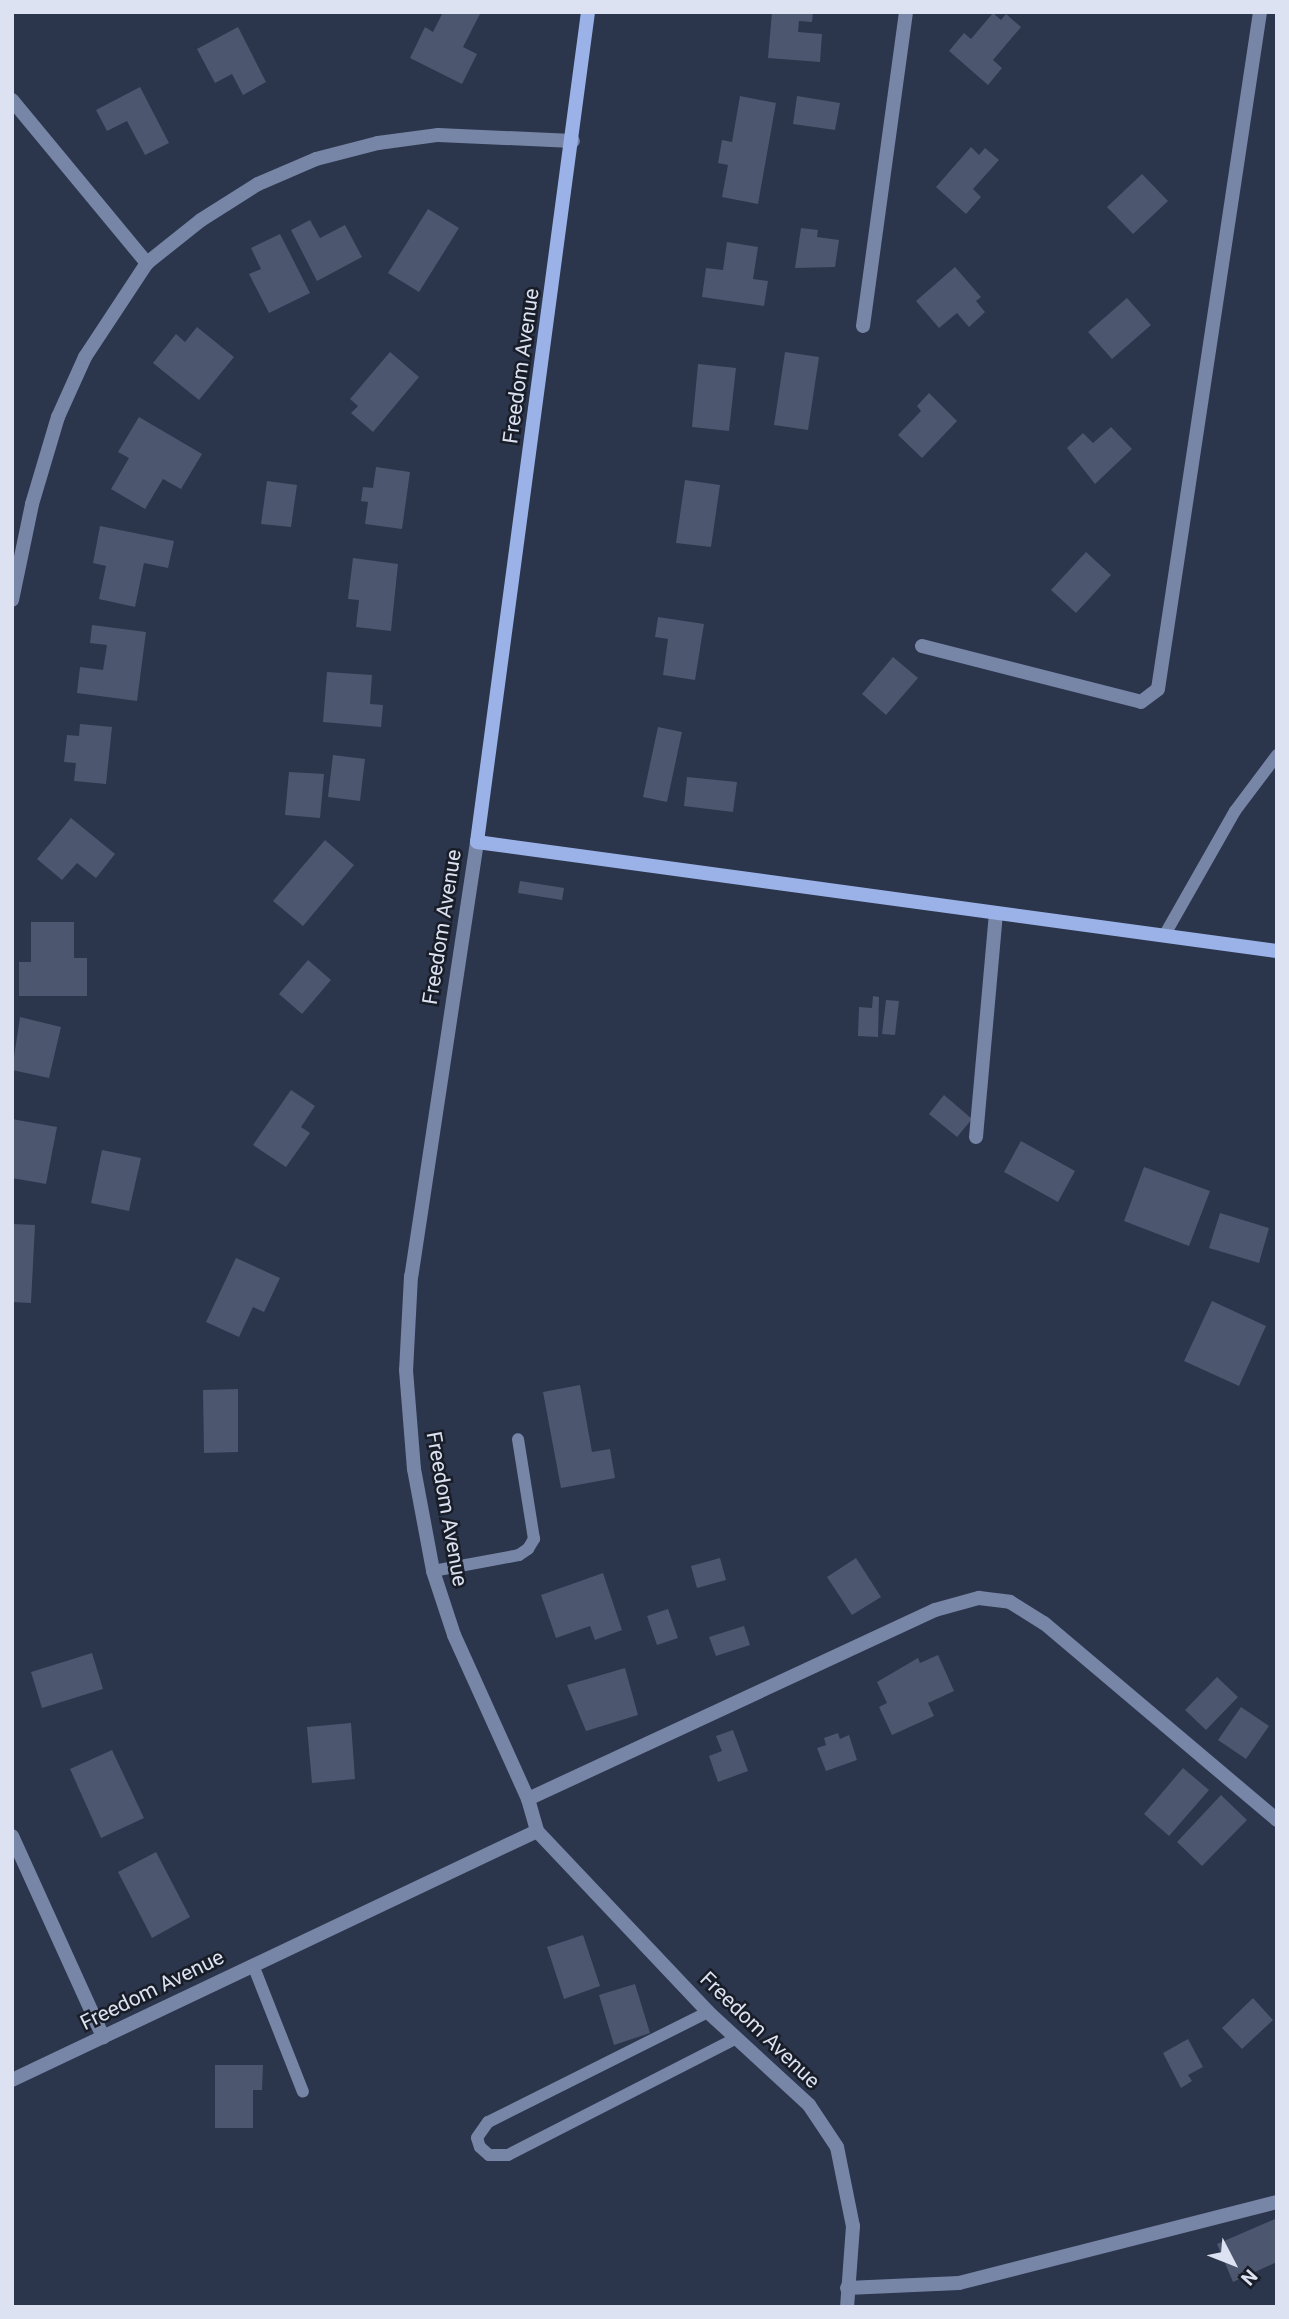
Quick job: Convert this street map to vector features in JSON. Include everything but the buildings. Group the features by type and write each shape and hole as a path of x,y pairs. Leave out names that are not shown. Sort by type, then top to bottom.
{"main road":[{"name":"Freedom Avenue","path":"477,842 589,12"},
{"path":"477,842 1277,951"}],"street":[{"path":"863,326 906,12"},
{"path":"922,646 1141,702 1158,689 1260,12"},
{"path":"12,100 147,263"},
{"path":"12,600 32,504 58,417 91,346 147,263 201,220 247,191 316,159 378,143 439,135 573,141"},
{"name":"Freedom Avenue","path":"477,842 411,1276 406,1370 414,1469 433,1571 454,1636 528,1799 537,1831 708,2012 809,2105 837,2147 853,2226 847,2307"},
{"path":"976,1137 996,913"},
{"path":"528,1799 935,1610 979,1598 1010,1602 1044,1623 1277,1820"},
{"name":"Freedom Avenue","path":"12,2080 537,1831"},
{"path":"12,1836 103,2037"},
{"path":"847,2288 959,2283 1277,2202"}],"lane":[{"path":"1164,936 1235,811 1277,755"},
{"path":"433,1571 519,1555 528,1549 534,1539 518,1438"},
{"path":"253,1965 303,2092"},
{"path":"708,2012 488,2122 478,2138 480,2147 489,2155 508,2155 735,2039"}]}
